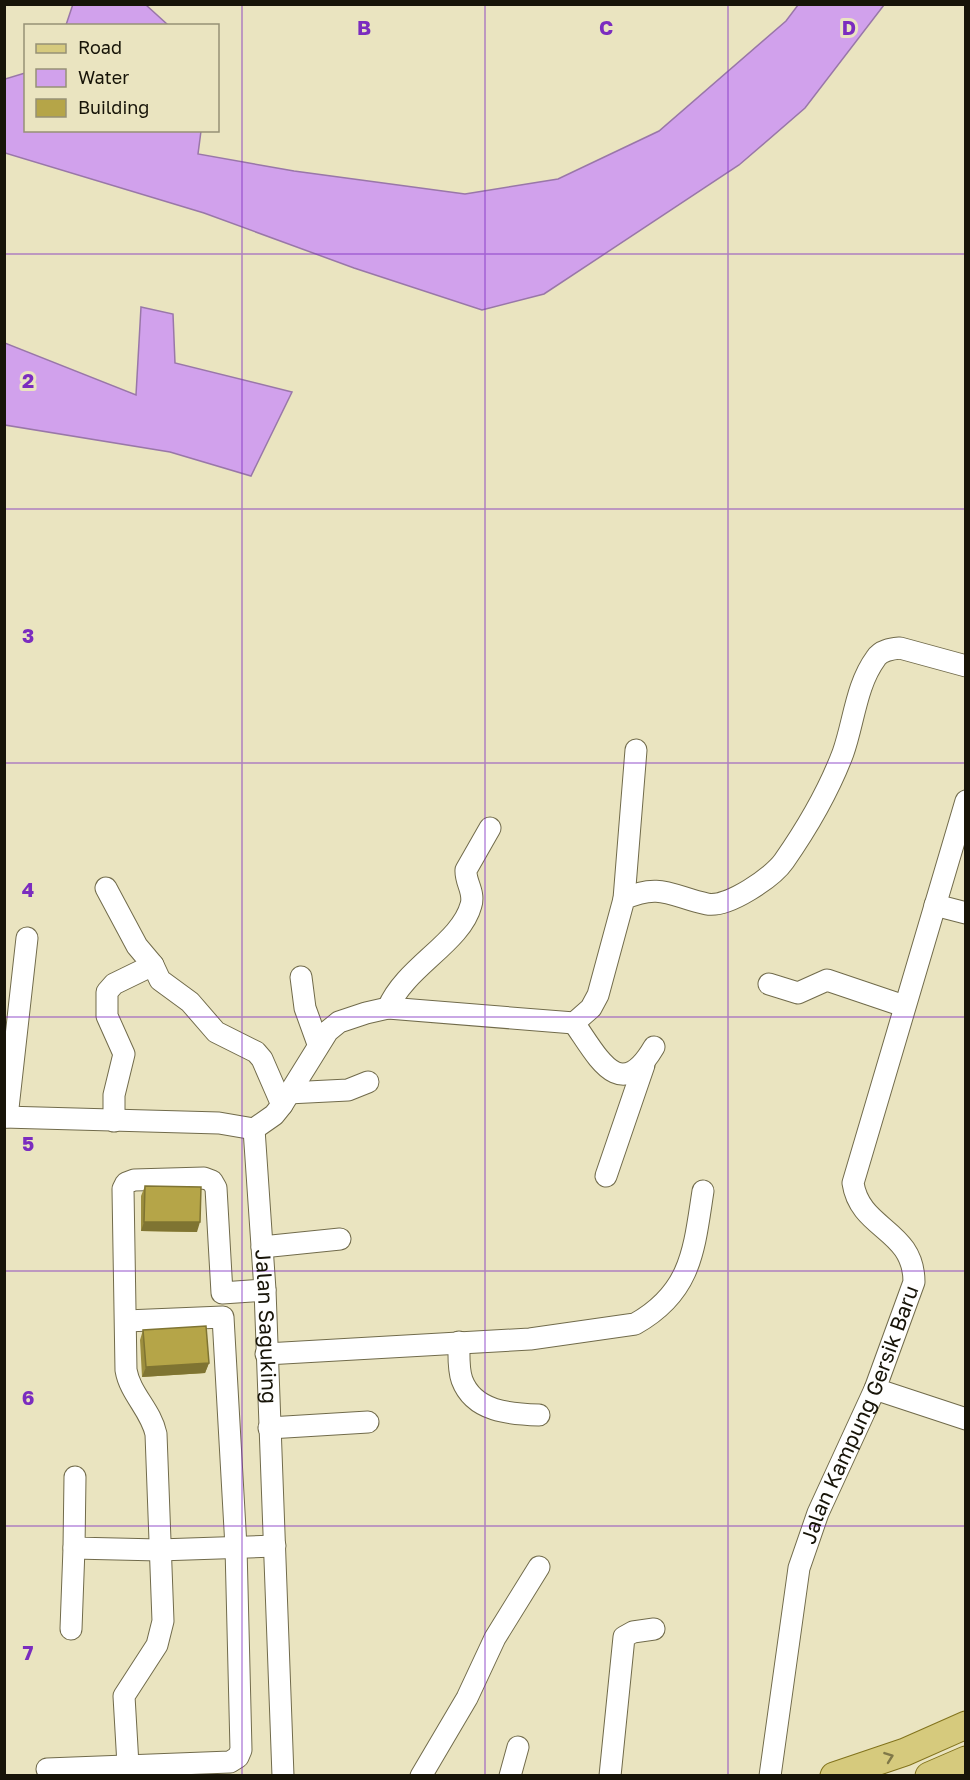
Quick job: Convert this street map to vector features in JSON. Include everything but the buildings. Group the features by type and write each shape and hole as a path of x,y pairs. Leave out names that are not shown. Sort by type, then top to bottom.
{"main road":[{"path":"834,1776 905,1752 966,1725"},
{"path":"928,1776 966,1760"}],"street":[{"path":"624,899 647,890 660,890 710,905 764,882 784,861 823,797 843,752 862,687 877,656 889,649 900,648 966,666"},
{"path":"27,938 5,1117 219,1123 254,1129 274,1115 318,1044 339,1022 388,1008 574,1023 591,1008 598,995 624,899 636,750"},
{"name":"Jalan Kampung Gersik Baru","path":"771,1776 799,1568 818,1513 875,1389 914,1282 914,1265 899,1242 867,1215 855,1195 853,1183 966,801"},
{"path":"388,1008 395,991 449,939 472,903 465,870 490,828"},
{"path":"106,888 137,946 153,965 160,980 190,1002 216,1032 256,1052 285,1099"},
{"path":"935,905 966,913"},
{"path":"114,1121 114,1095 124,1054 107,1016 107,992 114,984 153,965"},
{"path":"301,977 305,1008 318,1044"},
{"path":"769,984 798,993 827,980 904,1006"},
{"path":"574,1023 607,1069 616,1075 625,1075 649,1056 606,1176"},
{"path":"285,1099 348,1090 368,1082"},
{"name":"Jalan Saguking","path":"254,1129 265,1290 283,1776"},
{"path":"47,1769 230,1762 238,1757 241,1750 236,1547 216,1188 212,1181 204,1178 134,1180 126,1183 123,1189 127,1381 150,1418 156,1434 161,1632 157,1645 124,1696 128,1765"},
{"path":"266,1354 530,1339 625,1327 649,1316 679,1286 689,1267 703,1191"},
{"path":"262,1247 340,1239"},
{"path":"222,1293 265,1290"},
{"path":"126,1321 223,1317"},
{"path":"459,1342 461,1379 470,1395 483,1406 500,1411 539,1414"},
{"path":"875,1389 966,1419"},
{"path":"269,1428 368,1422"},
{"path":"71,1629 75,1477"},
{"path":"74,1548 159,1550 275,1546"},
{"path":"421,1776 467,1698 495,1638 539,1567"},
{"path":"610,1776 624,1637 654,1629"},
{"path":"510,1776 518,1747"}],"water":[{"path":"73,4 146,5 167,24 66,24"},
{"path":"798,5 884,5 805,108 739,165 544,294 482,310 354,268 204,213 5,153 5,79 24,73 24,132 201,132 198,154 294,171 465,194 558,179 659,131 786,21"},
{"path":"141,307 173,314 175,363 292,392 251,476 170,452 5,425 5,343 136,395"}]}
